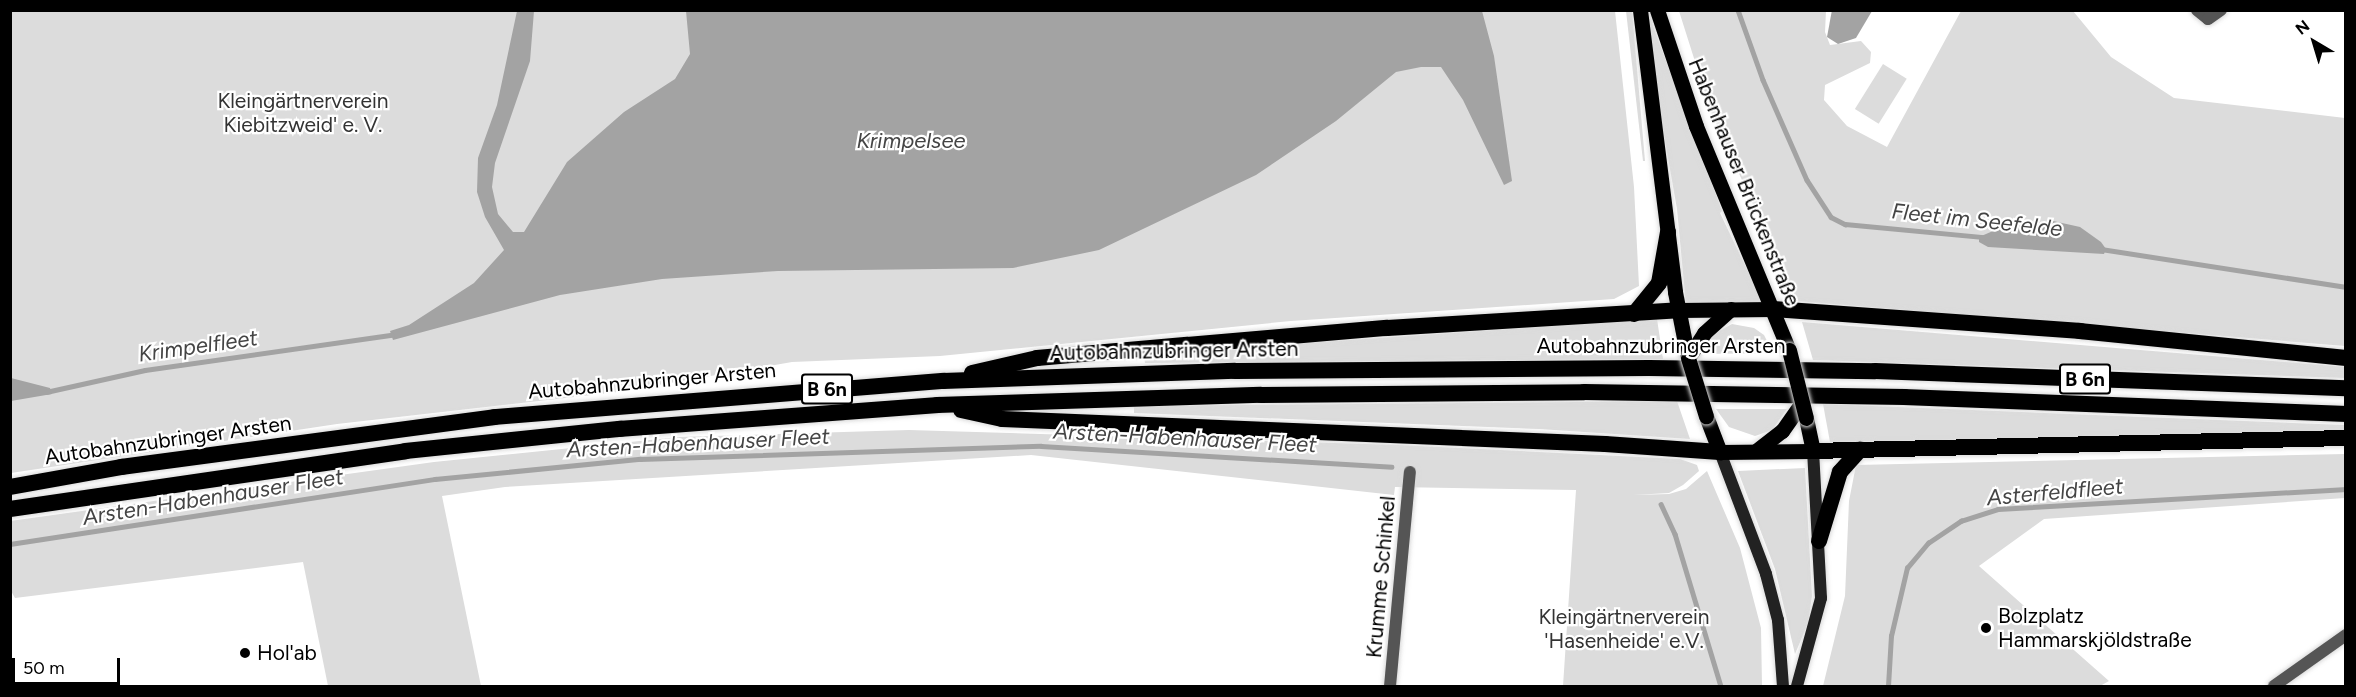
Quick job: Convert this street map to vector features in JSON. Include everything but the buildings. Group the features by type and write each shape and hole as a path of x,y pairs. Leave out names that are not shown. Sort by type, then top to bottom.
{"highway":[{"path":"1634,314 1654,292 1667,270 1668,232"},
{"path":"1774,309 2080,331 2346,358"},
{"path":"943,381 1037,358 1387,328 1678,310"},
{"name":"Autobahnzubringer Arsten","path":"10,487 121,467 495,417 943,381 1235,371 1648,368 1875,370 2346,388"},
{"name":"B 6n","path":"10,509 418,450 620,429 937,405 1261,395 1584,392 1905,397 2346,414"},
{"path":"937,405 1011,420 1605,444 1720,452"},
{"path":"1813,451 2346,438"},
{"path":"1819,541 1840,472 1860,450"}],"main road":[{"path":"1640,10 1668,232"},
{"name":"Habenhauser Brückenstraße","path":"1657,10 1674,68 1732,213 1774,309 1789,350 1803,401 1799,418 1813,451 1821,598 1797,687"},
{"path":"1667,270 1678,310 1690,341 1688,358 1706,416 1766,574 1778,620 1783,687"},
{"path":"1690,341 1731,309"},
{"path":"1678,310 1774,309"},
{"path":"1756,451 1799,418"},
{"path":"1720,452 1813,451"}],"street":[{"path":"2197,10 2208,19 2221,10"},
{"name":"Krumme Schinkel","path":"1390,687 1410,472"},
{"path":"2274,687 2346,635"}],"green space":[{"name":"Kleingärtnerverein Kiebitzweid' e. V.","path":"11,11 1615,11 1634,187 1639,286 1614,299 1291,321 940,356 792,362 618,392 337,424 11,473"},
{"path":"1626,11 1632,11 1645,161 1643,161"},
{"path":"1679,11 1826,11 1825,32 1830,45 1861,41 1871,52 1870,63 1825,85 1824,100 1847,126 1887,147 1961,11 2073,11 2111,57 2174,98 2345,118 2345,346 1797,301 1711,112"},
{"path":"1650,18 1722,211 1720,213 1763,303 1686,305 1677,209 1652,67"},
{"path":"1883,64 1907,79 1879,124 1855,109"},
{"path":"1657,319 1663,359 1145,363 1144,354"},
{"path":"1802,322 2345,367 2345,378 1813,360"},
{"path":"1732,324 1754,328 1764,335 1773,353 1704,354 1712,335"},
{"path":"1677,401 1690,439 1539,429 1134,413 1134,406"},
{"path":"1823,404 2345,425 2345,432 1830,442"},
{"path":"1716,409 1787,409 1772,430 1755,436 1729,427"},
{"name":"Kleingärtnerverein 'Hasenheide' e.V.","path":"909,430 1398,445 1680,459 1697,465 1699,471 1683,485 1669,493 1633,495 1669,494 1686,489 1707,471 1740,548 1761,628 1762,686 1563,686 1576,490 1395,487 1394,495 1031,455 505,487 442,496 481,686 328,686 303,562 15,598 11,591 10,521 434,462 679,437"},
{"path":"2345,454 2345,498 2044,519 1979,566 2109,681 2100,686 1823,686 1845,596 1849,501 1856,465"},
{"path":"1805,468 1812,596 1808,623 1795,654 1775,569 1738,471"}],"water":[{"path":"1832,10 1872,11 1856,38 1838,44 1827,37"},
{"name":"Krimpelsee","path":"517,11 534,11 530,61 495,163 492,187 498,214 513,232 524,232 567,162 624,112 675,79 690,54 686,11 1482,11 1494,56 1512,181 1504,185 1463,100 1441,67 1421,67 1396,72 1336,121 1256,175 1099,250 1013,268 778,271 662,279 560,295 393,340 390,331 409,325 474,283 504,250 485,217 477,192 478,158 497,105"},
{"path":"2053,221 2080,227 2101,242 2106,249 2104,254 1988,247 1979,242 1979,237 2007,225"},
{"path":"11,378 50,388 52,394 11,401"}],"waterway":[{"name":"Fleet im Seefelde","path":"1738,10 1763,80 1807,180 1831,217 1845,224 1983,237"},
{"name":"Fleet im Seefelde","path":"2101,249 2346,287"},
{"name":"Krimpelfleet","path":"46,392 145,370 392,335"},
{"name":"Arsten-Habenhauser Fleet","path":"10,544 435,479 640,459 1041,446 1391,467"},
{"name":"Asterfeldfleet","path":"1888,686 1891,636 1907,568 1928,543 1961,521 1998,509 2346,489"},
{"path":"1661,504 1675,534 1721,686"}],"place":[{"name":"Bolzplatz Hammarskjöldstraße","path":"1986,628"},
{"name":"Hol'ab","path":"245,653"}]}
